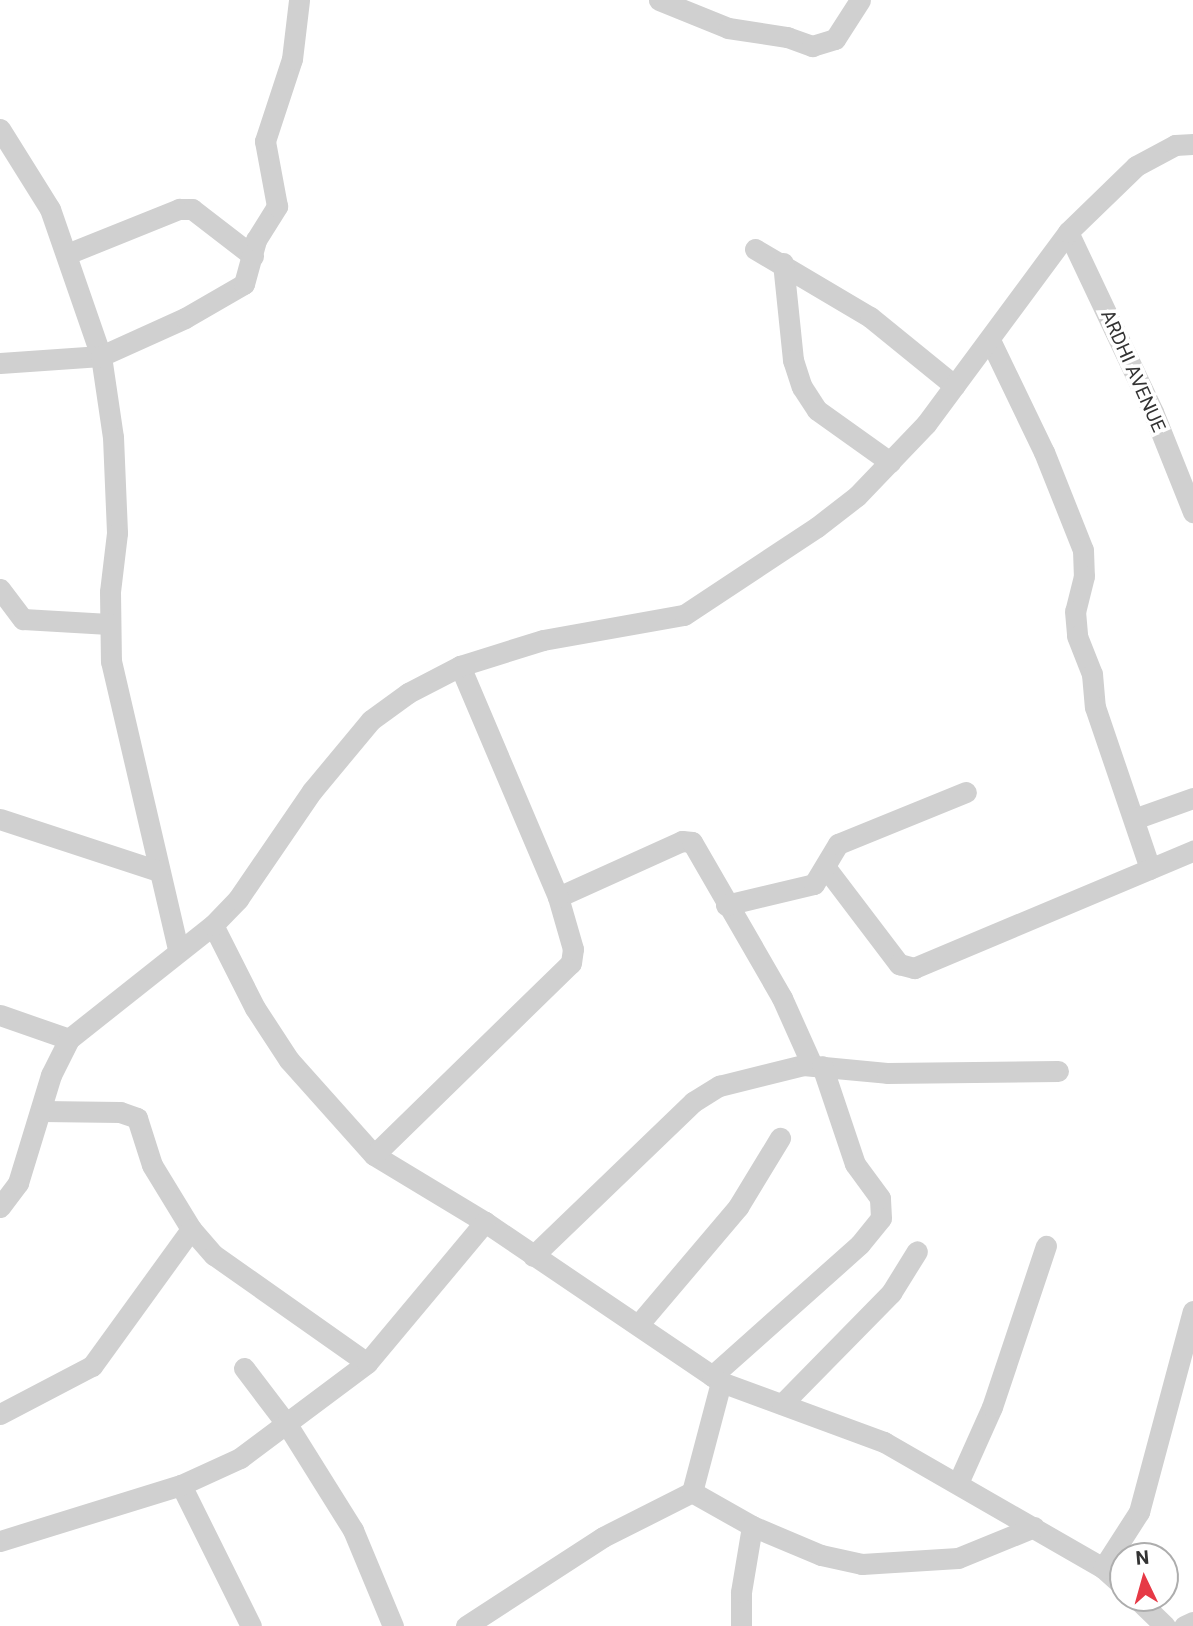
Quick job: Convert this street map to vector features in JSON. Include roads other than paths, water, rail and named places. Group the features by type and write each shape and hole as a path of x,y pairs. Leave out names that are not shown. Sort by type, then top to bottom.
{"street":[{"path":"0,363 101,356 185,318 244,284 256,240 277,206 265,141 292,59 299,0"},
{"path":"659,0 728,29 787,37 812,46 835,39 860,0"},
{"path":"0,129 50,209 101,356 113,437 117,533 110,624 118,699 178,950"},
{"path":"0,1207 9,1179 41,1111 51,1075 69,1039 178,950 213,925 238,899 312,792 371,720 408,693 460,666 543,640 684,615 817,527 890,461 955,386 1068,232 1136,166 1175,145 1193,144"},
{"path":"67,254 179,209 192,209 253,256"},
{"name":"ARDHI AVENUE","path":"1068,232 1153,412 1193,512"},
{"path":"755,249 783,263 870,317 955,386"},
{"path":"783,263 793,360 802,387 817,410 890,461"},
{"path":"990,340 1045,452 1083,551 1084,576 1075,611 1077,636 1092,674 1095,708 1150,869"},
{"path":"0,589 23,619 110,624"},
{"path":"374,1155 571,963 573,949 558,897 460,666"},
{"path":"726,905 814,884 838,844 966,792"},
{"path":"1134,820 1193,798"},
{"path":"0,819 158,871"},
{"path":"558,897 682,841 692,842 782,998 817,1065 855,1164 880,1198 881,1218 860,1244 717,1379 692,1492"},
{"path":"825,868 899,964 914,968 1193,851"},
{"path":"213,925 255,1008 289,1060 374,1155 485,1222 717,1379 884,1442 1034,1527 1109,1573"},
{"path":"0,1015 69,1039"},
{"path":"533,1256 693,1101 719,1086 817,1065 960,1075 1058,1072"},
{"path":"41,1111 120,1112 137,1118 152,1165 191,1229 214,1255 367,1363"},
{"path":"638,1325 738,1206 780,1138"},
{"path":"0,1541 181,1485 240,1458 288,1426 367,1363 485,1222"},
{"path":"0,1414 92,1366 191,1229"},
{"path":"958,1483 992,1407 1046,1246"},
{"path":"782,1404 891,1293 917,1251"},
{"path":"1103,1568 1139,1512 1183,1396 1193,1311"},
{"path":"244,1367 288,1426 353,1530 393,1626"},
{"path":"181,1485 251,1626"},
{"path":"692,1492 752,1526 821,1555 862,1564 958,1558 1034,1527"},
{"path":"466,1626 603,1537 692,1492"},
{"path":"741,1626 741,1592 752,1526"},
{"path":"1151,1612 1166,1626"},
{"path":"1184,1626 1193,1622"}]}
